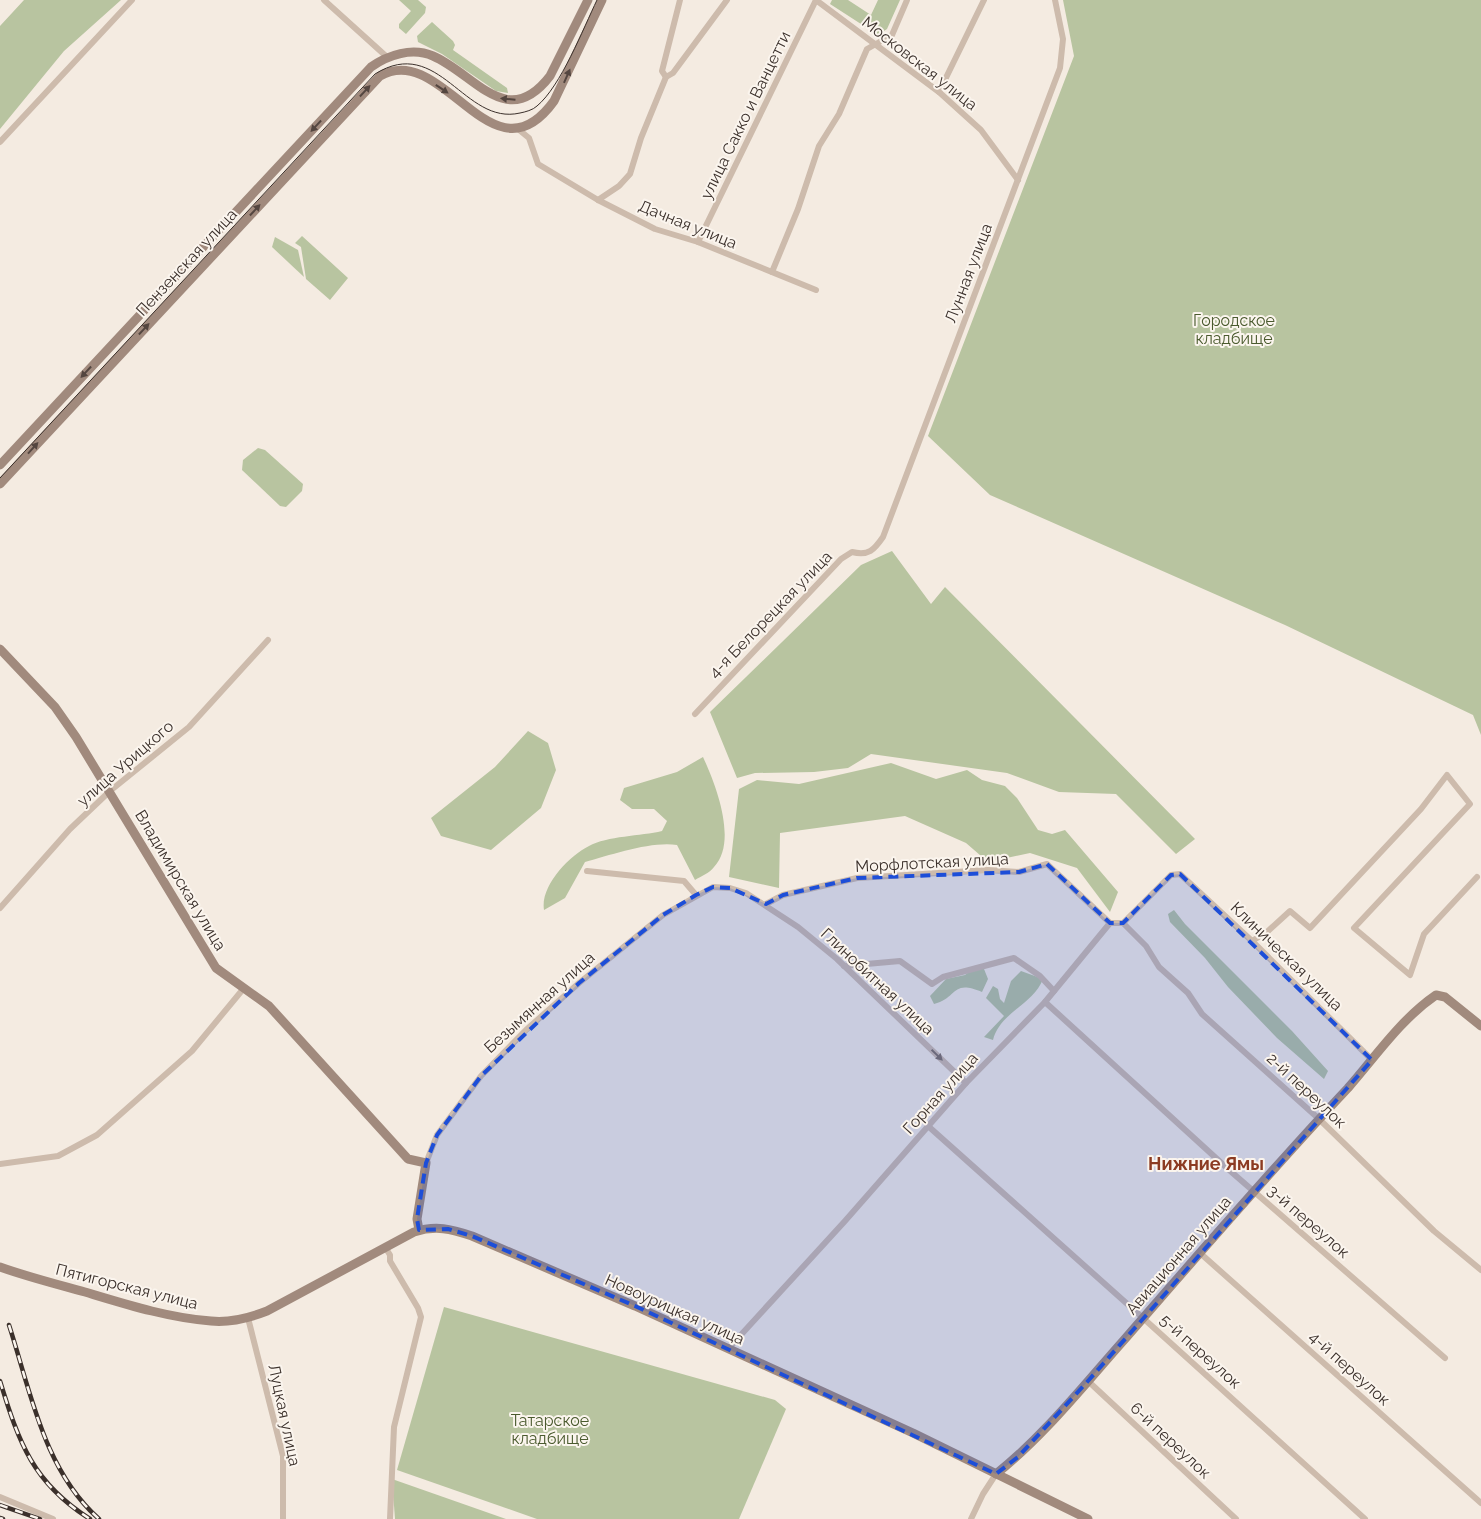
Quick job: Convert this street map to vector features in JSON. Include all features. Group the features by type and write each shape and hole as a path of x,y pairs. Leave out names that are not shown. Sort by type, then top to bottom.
{"main road":[{"path":"588,0 550,76 542,87 526,97 514,100 490,95 433,56 410,53 390,56 399,70 409,70 422,76 494,124 518,129 537,121 554,101 602,0"},
{"name":"Пензенская улица","path":"0,465 371,67 390,56"},
{"name":"Пензенская улица","path":"0,484 376,80 385,73 399,70"},
{"name":"Владимирская улица","path":"0,649 55,707 110,791 216,968 269,1006 408,1159 426,1163"},
{"name":"Авиационная улица","path":"996,1474 1018,1457 1088,1381 1253,1190 1417,1008 1436,995 1445,997 1481,1026"},
{"name":"Безымянная улица","path":"419,1230 417,1219 426,1163"},
{"name":"Новоурицкая улица","path":"248,1318 274,1307 419,1230 434,1227 448,1228 472,1236 635,1306 913,1433 1088,1519"},
{"name":"Пятигорская улица","path":"0,1267 123,1303 180,1317 212,1322 248,1318"}],"street":[{"path":"0,142 132,0"},
{"path":"324,0 390,56"},
{"path":"666,77 662,71 680,0"},
{"path":"598,200 619,186 630,174 641,138 666,77 673,74 727,0"},
{"name":"Московская улица","path":"816,0 877,43 939,92 981,130 1018,180"},
{"name":"улица Сакко и Ванцетти","path":"698,242 816,0"},
{"path":"772,272 798,210 819,146 839,114 867,49 892,35 907,0"},
{"path":"939,92 984,0"},
{"name":"Лунная улица","path":"873,551 883,537 1060,68 1063,39 1055,0"},
{"name":"Дачная улица","path":"518,129 529,138 538,164 598,200 656,229 698,242 816,290"},
{"name":"4-я Белорецкая улица","path":"695,714 841,559 852,552 864,554 873,551"},
{"name":"улица Урицкого","path":"0,908 70,829 110,791 189,727 268,640"},
{"path":"1252,941 1290,911 1310,928 1420,809 1447,775 1470,804 1354,928 1410,975 1424,934 1476,878"},
{"name":"Морфлотская улица","path":"766,904 783,895 857,878 988,870 1018,872 1047,864 1110,922"},
{"path":"587,871 684,881 696,895"},
{"name":"Клиническая улица","path":"1123,923 1170,875 1180,874 1252,941 1372,1060"},
{"name":"Безымянная улица","path":"426,1163 437,1135 481,1076 526,1030 579,983 663,915 713,887 730,888 746,892 766,904"},
{"name":"Глинобитная улица","path":"766,904 798,927 844,966 966,1082"},
{"path":"1110,922 1123,923"},
{"name":"Горная улица","path":"728,1349 845,1221 966,1082 1045,1002 1110,922"},
{"name":"2-й переулок","path":"1123,923 1146,946 1159,967 1188,993 1202,1014 1318,1118 1434,1231 1481,1270"},
{"path":"844,966 900,962 932,984 943,977 1014,958 1040,976 1054,991"},
{"path":"0,1164 58,1156 97,1135 192,1051 244,988"},
{"name":"3-й переулок","path":"1045,1002 1253,1190 1445,1358"},
{"name":"5-й переулок","path":"928,1126 1365,1519"},
{"path":"386,1247 390,1254 390,1261 418,1308 421,1317 394,1427 390,1519"},
{"name":"4-й переулок","path":"1200,1253 1481,1503"},
{"name":"Луцкая улица","path":"248,1318 283,1456 283,1519"},
{"name":"6-й переулок","path":"1088,1381 1236,1519"},
{"name":"Авиационная улица","path":"972,1519 983,1494 996,1474"},
{"path":"0,1497 53,1519"}],"highlighted area":[{"path":"1047,864 1110,923 1123,923 1171,875 1180,874 1372,1060 1088,1381 1018,1457 996,1474 635,1306 472,1236 448,1229 419,1230 417,1219 426,1163 437,1135 481,1076 579,983 663,915 696,895 713,887 730,888 766,904 783,895 857,878 1019,872"}],"green space":[{"path":"24,0 121,0 64,51 0,129 0,26"},
{"path":"399,0 418,0 426,7 425,13 406,34 399,28 399,24 411,11"},
{"path":"832,0 848,0 871,15 878,0 900,0 887,29 878,35 830,4"},
{"name":"Городское кладбище","path":"1063,0 1481,0 1481,735 1473,715 1285,625 990,495 928,436 1074,56"},
{"path":"432,22 453,41 455,45 453,50 507,88 508,93 496,91 442,54 418,42 417,36"},
{"path":"302,236 348,278 330,300 306,279 301,247 295,243"},
{"path":"275,237 298,250 304,277 272,247"},
{"path":"258,448 265,450 303,484 302,491 286,507 280,506 242,470 243,460"},
{"path":"892,551 931,604 945,587 1195,839 1176,854 1116,794 1059,792 1007,773 871,754 848,768 814,772 755,773 737,778 710,712 861,565"},
{"path":"528,731 548,743 556,770 541,808 491,850 441,836 431,818 495,767"},
{"path":"703,757 719,798 724,829 724,843 721,856 708,873 695,880 677,845 655,845 631,849 585,862 565,898 544,910 544,901 551,882 565,864 581,851 605,840 662,831 667,821 654,809 632,809 620,800 624,788 677,772"},
{"path":"891,763 936,779 967,770 982,780 1005,786 1017,798 1038,830 1052,834 1065,830 1118,892 1110,912 1077,868 1030,853 988,862 966,843 905,816 780,833 779,888 729,877 739,789 757,780 799,784"},
{"path":"1174,910 1185,924 1292,1031 1328,1071 1324,1079 1277,1038 1170,922 1168,914"},
{"path":"976,967 984,969 988,979 982,992 965,988 960,989 934,1004 930,996 946,979 965,975"},
{"path":"1021,971 1043,979 1032,996 1002,1022 993,1040 984,1037 1004,1016 986,998 993,986 998,989 1000,999 1004,1003 1011,981"},
{"name":"Татарское кладбище","path":"444,1307 775,1400 786,1409 739,1519 537,1519 397,1470"},
{"path":"392,1479 506,1519 395,1519"}],"tram line":[{"path":"0,478 375,74 397,65 417,65 434,72 483,107 500,113 529,111 537,106 555,85 597,0"}],"railway":[{"path":"9,1325 33,1403 52,1454 65,1478 80,1499 99,1519"},
{"path":"0,1381 14,1424 31,1460 41,1476 55,1491 90,1519"},
{"path":"0,1505 40,1519"}],"district":[{"name":"Нижние Ямы","path":"1206,1164"}]}
